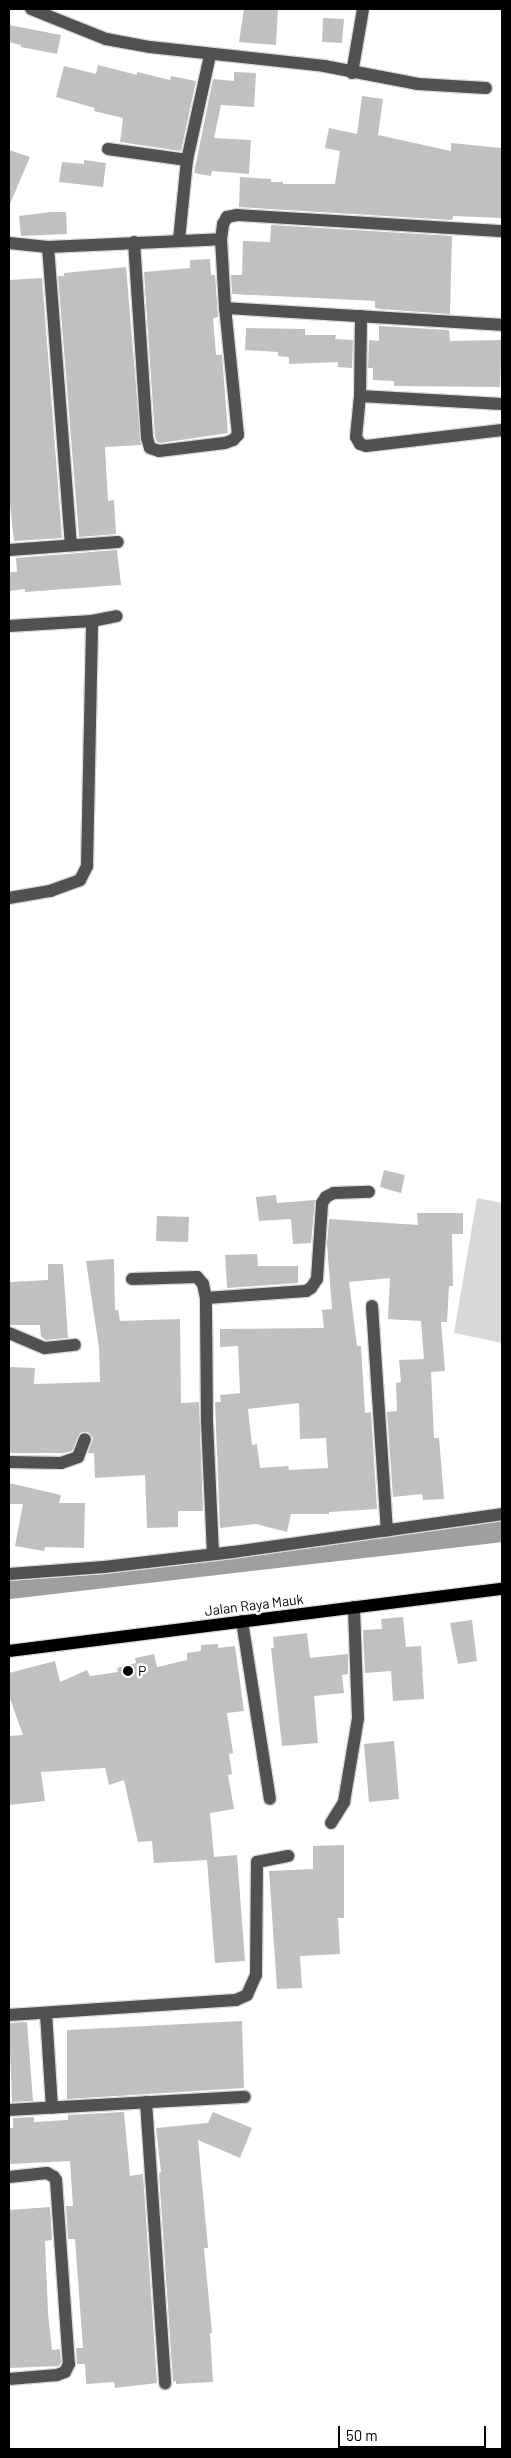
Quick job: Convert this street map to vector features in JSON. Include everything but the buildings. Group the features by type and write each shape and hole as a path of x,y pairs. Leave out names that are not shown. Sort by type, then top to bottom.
{"main road":[{"name":"Jalan Raya Mauk","path":"9,1651 502,1589"}],"street":[{"path":"31,9 106,39 210,55 324,66 352,73 418,84 486,88"},
{"path":"352,73 364,9"},
{"path":"180,240 187,160 210,55"},
{"path":"108,149 187,160"},
{"path":"134,242 147,438 150,448 159,451 225,443 233,440 238,434 225,308 221,240 223,224 228,217 237,215 502,231"},
{"path":"9,243 48,247 180,240 221,240"},
{"path":"48,247 71,546"},
{"path":"225,308 502,325"},
{"path":"361,316 360,396 356,437 360,444 366,446 502,430"},
{"path":"360,396 502,404"},
{"path":"9,550 118,542"},
{"path":"9,626 92,621 117,616"},
{"path":"9,898 50,891 80,880 87,866 92,621"},
{"path":"206,1298 306,1291 312,1288 317,1279 322,1203 334,1193 369,1192"},
{"path":"132,1279 197,1276 203,1284 206,1298 207,1422 212,1554"},
{"path":"372,1306 387,1530"},
{"path":"9,1333 45,1348 76,1346"},
{"path":"9,1462 61,1464 78,1457 85,1440"},
{"path":"9,1574 104,1567 212,1554 502,1514"},
{"path":"332,1822 344,1802 358,1718 354,1607"},
{"path":"242,1621 270,1799"},
{"path":"9,2015 236,2000 247,1995 256,1975 257,1862 288,1856"},
{"path":"46,2013 52,2108"},
{"path":"9,2110 245,2097"},
{"path":"146,2102 166,2383"},
{"path":"9,2177 47,2173 54,2176 56,2180 69,2364 65,2372 57,2375 9,2379"}],"shaded area":[{"path":"477,1198 502,1203 502,1343 454,1333"}],"waterway":[{"path":"9,1588 502,1531"}],"place":[{"name":"P","path":"128,1671"}]}
